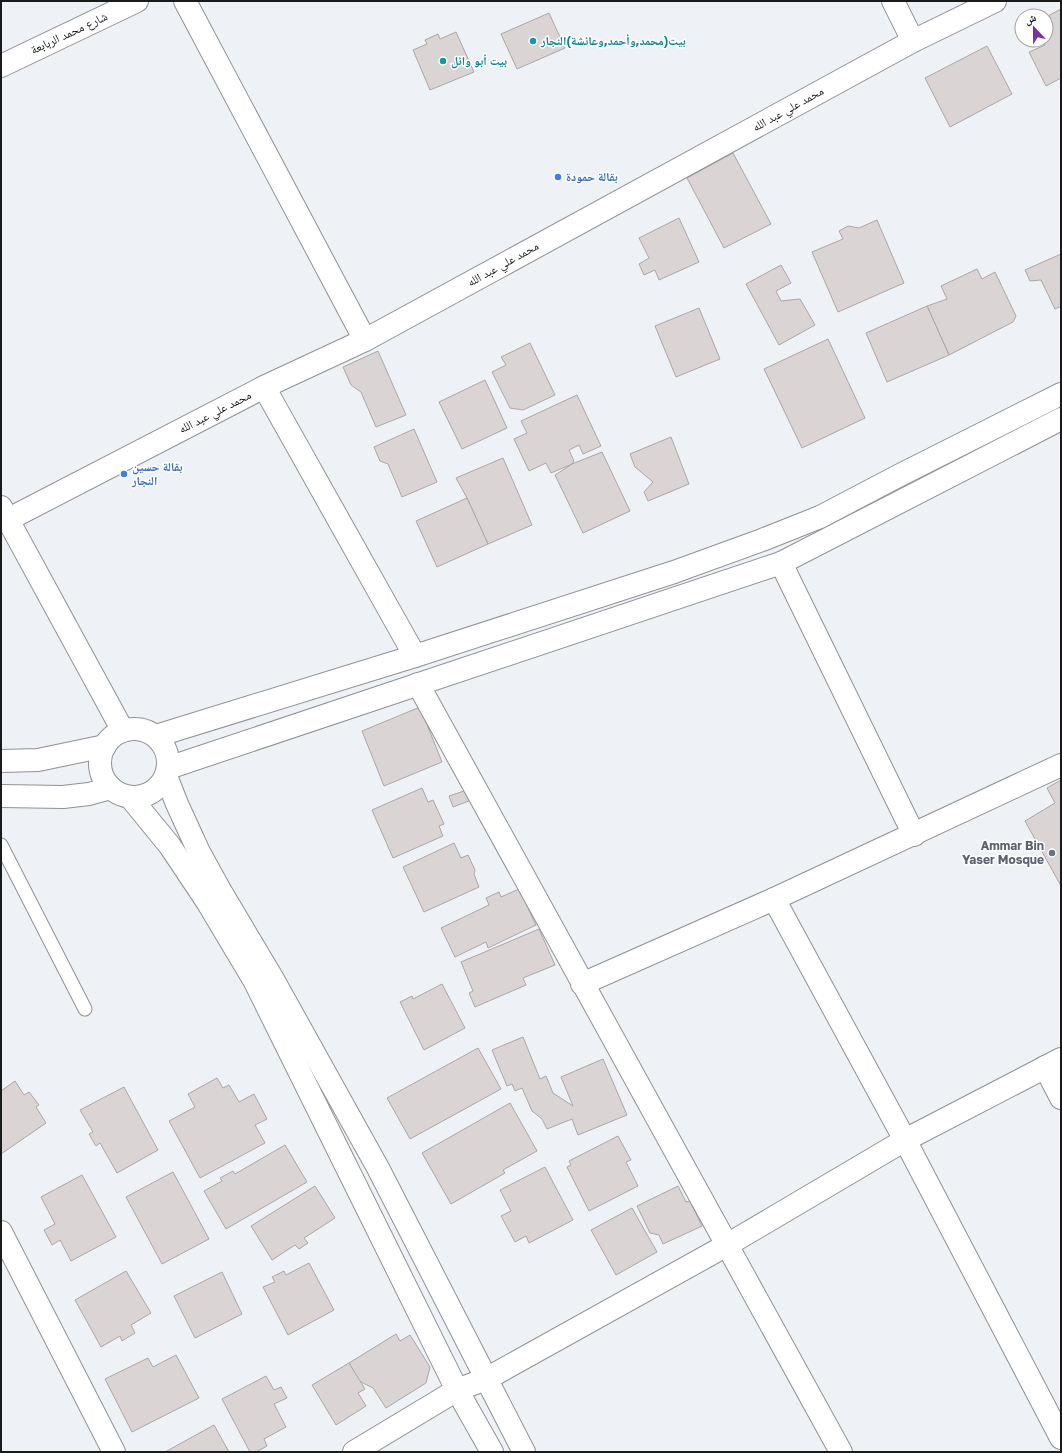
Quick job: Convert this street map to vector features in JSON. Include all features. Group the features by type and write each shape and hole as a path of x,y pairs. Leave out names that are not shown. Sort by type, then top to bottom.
{"street":[{"name":"شارع محمد الربابعة","path":"1,66 137,1"},
{"path":"185,1 365,340"},
{"path":"893,1 913,42"},
{"name":"محمد علي عبد الله","path":"4,513 264,387 365,340 913,42 995,1"},
{"path":"264,387 415,656"},
{"path":"156,736 415,656 674,572 762,540 820,517 1061,394"},
{"path":"524,1452 378,1168 274,981 199,852 177,804 167,772 168,756 164,745 156,736 145,731 134,729 122,731 113,737 105,746 101,756 100,768 104,778 111,788 120,794 130,797 142,796 152,792 161,785 167,772 418,684 781,562 1061,420"},
{"path":"4,513 122,731"},
{"path":"781,562 914,835"},
{"path":"418,684 841,1452"},
{"path":"1,761 38,760 105,746"},
{"path":"582,984 914,835 1061,765"},
{"path":"1,796 63,797 89,794 111,788"},
{"path":"130,797 174,853 208,903 254,980 457,1390 492,1452"},
{"path":"774,899 905,1140 1061,1438"},
{"path":"354,1452 457,1390 486,1379 728,1245 905,1140 1053,1063 1061,1098"},
{"path":"1,1232 114,1452"}],"lane":[{"path":"1,844 85,1009"}],"building":[{"path":"1061,9 1061,78 1046,86 1029,52 1038,48 1054,48 1054,13"},
{"name":"بيت(محمد,وأحمد,وعائشة)النجار","path":"549,13 565,48 517,69 501,34"},
{"name":"بيت أبو وائل","path":"456,32 474,72 430,90 413,50 427,44 425,40 438,34 440,39"},
{"path":"987,46 1012,94 950,127 925,78"},
{"path":"733,153 771,224 724,248 687,178"},
{"path":"679,218 699,262 659,280 655,270 644,275 639,264 649,258 639,238"},
{"path":"877,220 904,283 838,312 812,252 843,239 839,231 848,226 859,228"},
{"path":"1061,254 1061,306 1055,309 1041,280 1030,281 1025,270"},
{"path":"781,265 791,283 776,291 781,301 800,299 815,325 779,345 746,284"},
{"path":"977,269 982,279 995,272 1016,316 1013,322 949,355 927,306 947,299 941,286"},
{"path":"927,306 949,355 887,382 866,333"},
{"path":"699,308 720,359 676,377 655,326"},
{"path":"828,339 865,418 802,448 764,369"},
{"path":"530,343 555,395 523,410 510,408 492,372 506,365 501,357"},
{"path":"378,351 406,415 376,427 361,392 351,385 343,367"},
{"path":"485,380 507,428 462,449 439,402"},
{"path":"577,395 601,446 583,454 579,445 569,450 574,461 572,464 551,473 546,463 529,471 514,439 527,433 521,421"},
{"path":"414,429 437,482 402,497 388,464 380,461 374,447"},
{"path":"671,437 689,484 648,501 644,492 653,482 635,467 630,454"},
{"path":"602,452 630,511 583,533 555,475 572,464"},
{"path":"503,458 532,525 488,544 456,478"},
{"path":"467,498 488,544 437,567 416,521"},
{"path":"420,707 442,762 384,786 362,731"},
{"name":"Ammar Bin Yaser Mosque","path":"1061,780 1061,886 1025,821 1055,803 1047,788"},
{"path":"422,788 428,802 433,800 444,824 439,826 443,836 393,858 372,810"},
{"path":"470,789 474,799 453,807 449,796"},
{"path":"454,843 461,858 468,855 475,870 474,874 479,887 424,912 403,867"},
{"path":"519,889 536,925 488,948 486,942 455,957 441,928 489,905 486,898 499,892 501,897"},
{"path":"539,929 555,965 523,978 526,985 475,1007 469,993 473,991 461,962"},
{"path":"442,984 465,1028 424,1050 400,1002 412,996 413,999"},
{"path":"523,1037 540,1079 546,1076 553,1093 573,1106 561,1077 603,1059 627,1115 578,1135 572,1119 547,1129 542,1119 532,1111 522,1088 515,1091 512,1084 507,1086 492,1050"},
{"path":"478,1048 501,1089 410,1139 387,1098"},
{"path":"217,1078 223,1088 229,1085 239,1102 254,1094 267,1119 255,1125 265,1143 200,1178 169,1121 195,1107 188,1094"},
{"path":"15,1081 24,1095 29,1092 39,1105 36,1107 46,1123 1,1154 1,1091"},
{"path":"124,1087 158,1150 117,1173 100,1143 96,1146 89,1134 93,1132 80,1110"},
{"path":"510,1103 537,1151 503,1170 505,1173 451,1204 422,1153"},
{"path":"618,1136 631,1160 626,1162 638,1186 589,1211 567,1167 571,1165 569,1161"},
{"path":"285,1145 307,1182 226,1229 204,1191 222,1181 220,1178 233,1171 235,1174"},
{"path":"545,1167 573,1220 529,1243 526,1236 515,1242 501,1216 511,1211 500,1190"},
{"path":"173,1172 209,1239 162,1264 126,1197"},
{"path":"82,1175 116,1237 71,1261 60,1240 52,1245 44,1230 55,1224 41,1197"},
{"path":"315,1186 335,1218 304,1238 308,1243 299,1249 295,1245 272,1260 251,1226"},
{"path":"678,1186 686,1202 690,1201 702,1226 663,1244 659,1235 650,1233 637,1206"},
{"path":"632,1208 657,1252 616,1275 591,1230"},
{"path":"309,1263 334,1310 288,1335 263,1287 275,1282 272,1277 284,1271 286,1275"},
{"path":"126,1271 151,1313 131,1325 135,1333 122,1341 120,1336 101,1347 75,1300"},
{"path":"222,1272 242,1314 195,1338 174,1296"},
{"path":"396,1334 400,1341 410,1335 430,1367 426,1383 386,1408 373,1388 359,1381 349,1363"},
{"path":"176,1355 199,1398 132,1432 105,1379 148,1358 153,1367"},
{"path":"349,1363 365,1389 358,1393 366,1406 336,1425 312,1385"},
{"path":"266,1376 274,1390 281,1387 287,1398 274,1404 286,1427 264,1439 267,1446 256,1452 250,1452 222,1399"},
{"path":"214,1425 229,1452 165,1452"}],"place":[{"name":"بيت(محمد,وأحمد,وعائشة)النجار","path":"533,41"},
{"name":"بيت أبو وائل","path":"443,61"},
{"name":"بقالة حمودة","path":"558,177"},
{"name":"بقالة حسين النجار","path":"124,474"},
{"name":"Ammar Bin Yaser Mosque","path":"1052,853"}]}
